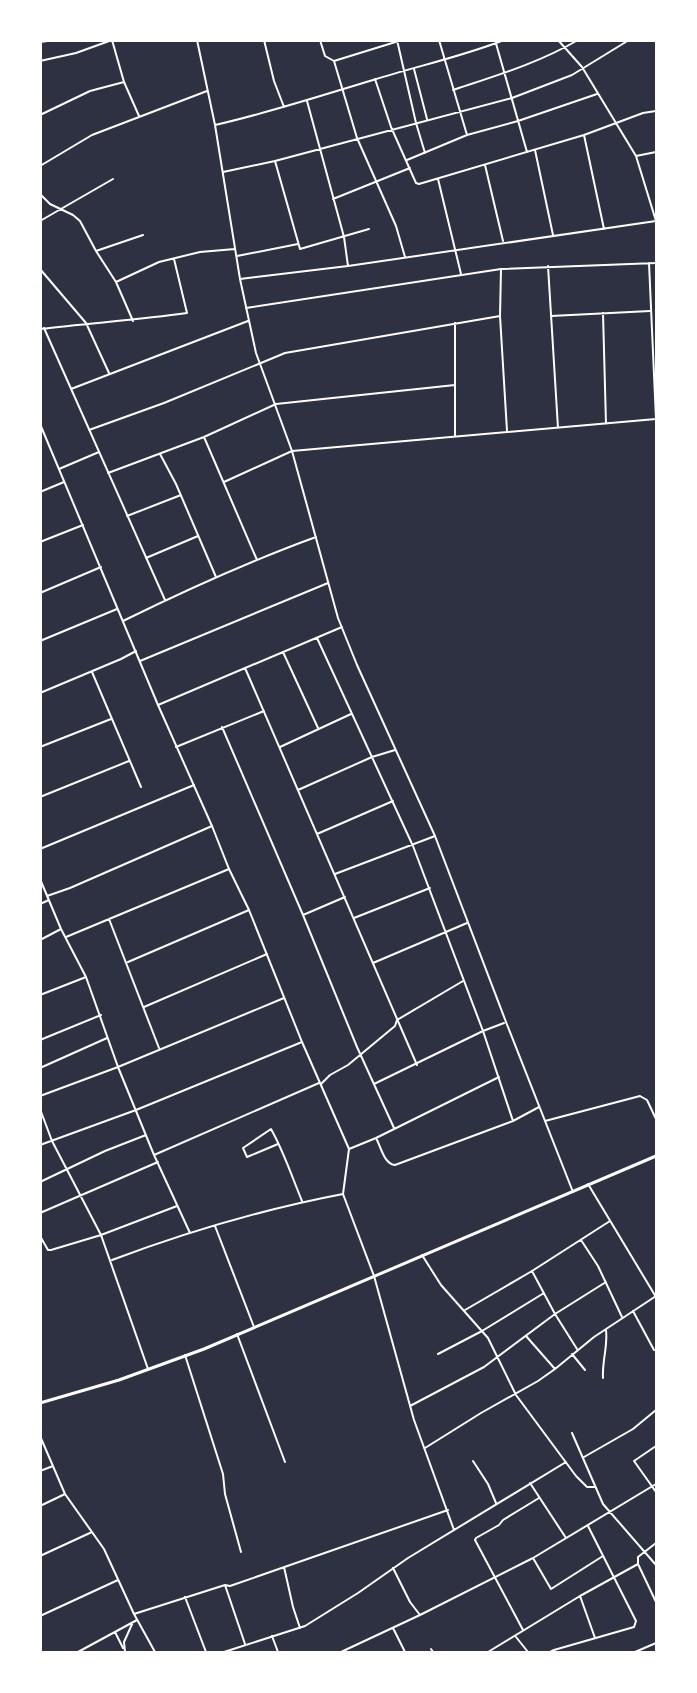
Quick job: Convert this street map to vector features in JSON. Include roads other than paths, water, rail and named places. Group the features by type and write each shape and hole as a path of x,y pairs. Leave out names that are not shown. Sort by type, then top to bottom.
{"highway":[{"path":"40,1403 148,1370 255,1328 657,1156"}],"street":[{"path":"40,42 55,40"},
{"path":"40,61 112,40 124,82 139,116"},
{"path":"197,40 240,279 259,362 292,451 342,627 435,836 573,1192"},
{"path":"264,40 274,81 284,107"},
{"path":"320,40 326,56 334,62 357,138 396,226 405,257"},
{"path":"334,62 402,40"},
{"path":"439,40 467,135"},
{"path":"214,125 259,115 375,79 444,61 504,40"},
{"path":"240,279 348,266 656,221 636,156 582,67 558,40"},
{"path":"453,90 505,73 564,49 578,40"},
{"path":"222,172 275,161 512,98 572,75 629,40"},
{"path":"397,41 425,153"},
{"path":"496,42 527,153"},
{"path":"414,69 427,120"},
{"path":"375,79 392,130 416,183 419,184 584,135 643,113 657,111"},
{"path":"40,115 90,91 124,82"},
{"path":"40,166 92,135 207,92"},
{"path":"406,160 467,135 518,122 597,94"},
{"path":"307,101 344,237 348,266"},
{"path":"584,135 604,229"},
{"path":"535,150 553,235"},
{"path":"636,156 657,152"},
{"path":"275,161 300,249 369,229"},
{"path":"485,165 503,243"},
{"path":"333,200 410,168"},
{"path":"40,221 112,179"},
{"path":"438,179 460,274"},
{"path":"40,194 50,204 80,221 116,282 133,321"},
{"path":"96,251 143,235"},
{"path":"237,256 298,244"},
{"path":"116,282 159,262 200,252 236,249"},
{"path":"165,600 72,389 42,328 187,314 174,259"},
{"path":"224,482 292,451 656,419 649,263"},
{"path":"246,308 501,269 657,263"},
{"path":"548,266 558,428"},
{"path":"40,269 86,323 109,374"},
{"path":"501,269 500,316 507,432"},
{"path":"551,315 651,311"},
{"path":"603,313 606,424"},
{"path":"89,430 164,403 285,352 500,316"},
{"path":"72,389 249,321"},
{"path":"455,323 455,436"},
{"path":"108,472 204,437 276,404 455,385"},
{"path":"40,424 349,1149 343,1194 374,1276 410,1406 454,1530"},
{"path":"204,437 257,560"},
{"path":"40,441 47,438"},
{"path":"59,469 99,452"},
{"path":"160,454 181,495 216,577"},
{"path":"40,492 64,482"},
{"path":"127,516 181,495"},
{"path":"40,542 83,525"},
{"path":"146,559 198,536"},
{"path":"123,621 216,577 316,537"},
{"path":"40,592 101,567"},
{"path":"140,661 328,584"},
{"path":"40,640 117,609"},
{"path":"158,705 342,627"},
{"path":"317,638 413,846 483,1031 513,1120"},
{"path":"40,693 136,651"},
{"path":"284,652 318,728"},
{"path":"245,668 417,1065"},
{"path":"92,672 141,787"},
{"path":"177,747 264,711"},
{"path":"280,747 351,714"},
{"path":"40,747 111,719"},
{"path":"222,727 360,1054 394,1128"},
{"path":"298,790 372,757 395,750"},
{"path":"40,797 129,761"},
{"path":"40,849 194,785"},
{"path":"317,834 393,801"},
{"path":"47,896 212,826"},
{"path":"335,874 435,836"},
{"path":"66,937 229,869"},
{"path":"40,879 61,929 86,977 118,1067 154,1155 190,1233"},
{"path":"353,918 430,888"},
{"path":"303,915 345,897"},
{"path":"40,904 49,900"},
{"path":"127,963 249,910"},
{"path":"109,919 159,1048"},
{"path":"373,963 467,923"},
{"path":"40,940 61,929"},
{"path":"144,1007 267,954"},
{"path":"40,995 86,977"},
{"path":"154,1155 320,1083 395,1026 398,1020 463,981"},
{"path":"40,1096 118,1067 159,1048 284,998"},
{"path":"40,1040 101,1015"},
{"path":"374,1084 506,1022"},
{"path":"40,1068 107,1038"},
{"path":"40,1145 136,1110 302,1042"},
{"path":"349,1149 499,1077"},
{"path":"545,1121 640,1096 647,1100 657,1119"},
{"path":"376,1138 387,1161 395,1166 513,1120 539,1107"},
{"path":"40,1109 52,1141 101,1235 148,1370"},
{"path":"278,1144 247,1157 243,1148 271,1129 278,1144 302,1202"},
{"path":"40,1182 146,1135"},
{"path":"40,1213 158,1162"},
{"path":"425,1448 481,1413 516,1395 555,1369 622,1317 656,1297 588,1184"},
{"path":"111,1261 243,1217 343,1194"},
{"path":"40,1236 48,1250 51,1250 101,1235 177,1206"},
{"path":"465,1310 532,1271 610,1221"},
{"path":"215,1226 255,1328"},
{"path":"580,1240 606,1282 612,1300 622,1317"},
{"path":"422,1255 441,1286 482,1331 516,1395 587,1487 595,1487"},
{"path":"532,1271 555,1314 578,1349"},
{"path":"410,1406 497,1358 555,1314 606,1282"},
{"path":"438,1354 482,1331 544,1293"},
{"path":"633,1311 654,1350"},
{"path":"603,1378 602,1364 606,1330"},
{"path":"237,1334 285,1462"},
{"path":"526,1336 555,1369"},
{"path":"572,1354 585,1371"},
{"path":"185,1355 223,1474 225,1494 241,1552"},
{"path":"584,1456 633,1429 657,1410"},
{"path":"573,1432 603,1504 657,1565"},
{"path":"40,1436 65,1494 104,1549 155,1653"},
{"path":"655,1485 651,1487 634,1461 657,1446"},
{"path":"473,1461 488,1484 496,1503"},
{"path":"224,1653 300,1628 496,1503 566,1462"},
{"path":"40,1471 53,1466"},
{"path":"530,1483 566,1539"},
{"path":"655,1485 657,1492"},
{"path":"340,1653 420,1615 566,1539 655,1485"},
{"path":"40,1506 65,1494"},
{"path":"523,1630 476,1543 476,1538 500,1525 503,1520 539,1498"},
{"path":"134,1614 225,1585 230,1586 448,1510"},
{"path":"550,1653 634,1627 636,1621 588,1526"},
{"path":"40,1556 92,1532"},
{"path":"657,1543 638,1557 638,1563 657,1602"},
{"path":"532,1557 551,1589 603,1556"},
{"path":"488,1653 638,1563"},
{"path":"284,1567 300,1628"},
{"path":"393,1568 410,1602 420,1615"},
{"path":"40,1616 118,1580"},
{"path":"225,1585 245,1645"},
{"path":"580,1596 595,1638"},
{"path":"185,1597 206,1653"},
{"path":"78,1653 137,1620"},
{"path":"123,1648 133,1622"},
{"path":"393,1628 405,1653"},
{"path":"115,1632 125,1653"},
{"path":"272,1636 278,1653"},
{"path":"516,1637 528,1653"},
{"path":"635,1653 657,1643"},
{"path":"239,1647 241,1653"}]}
